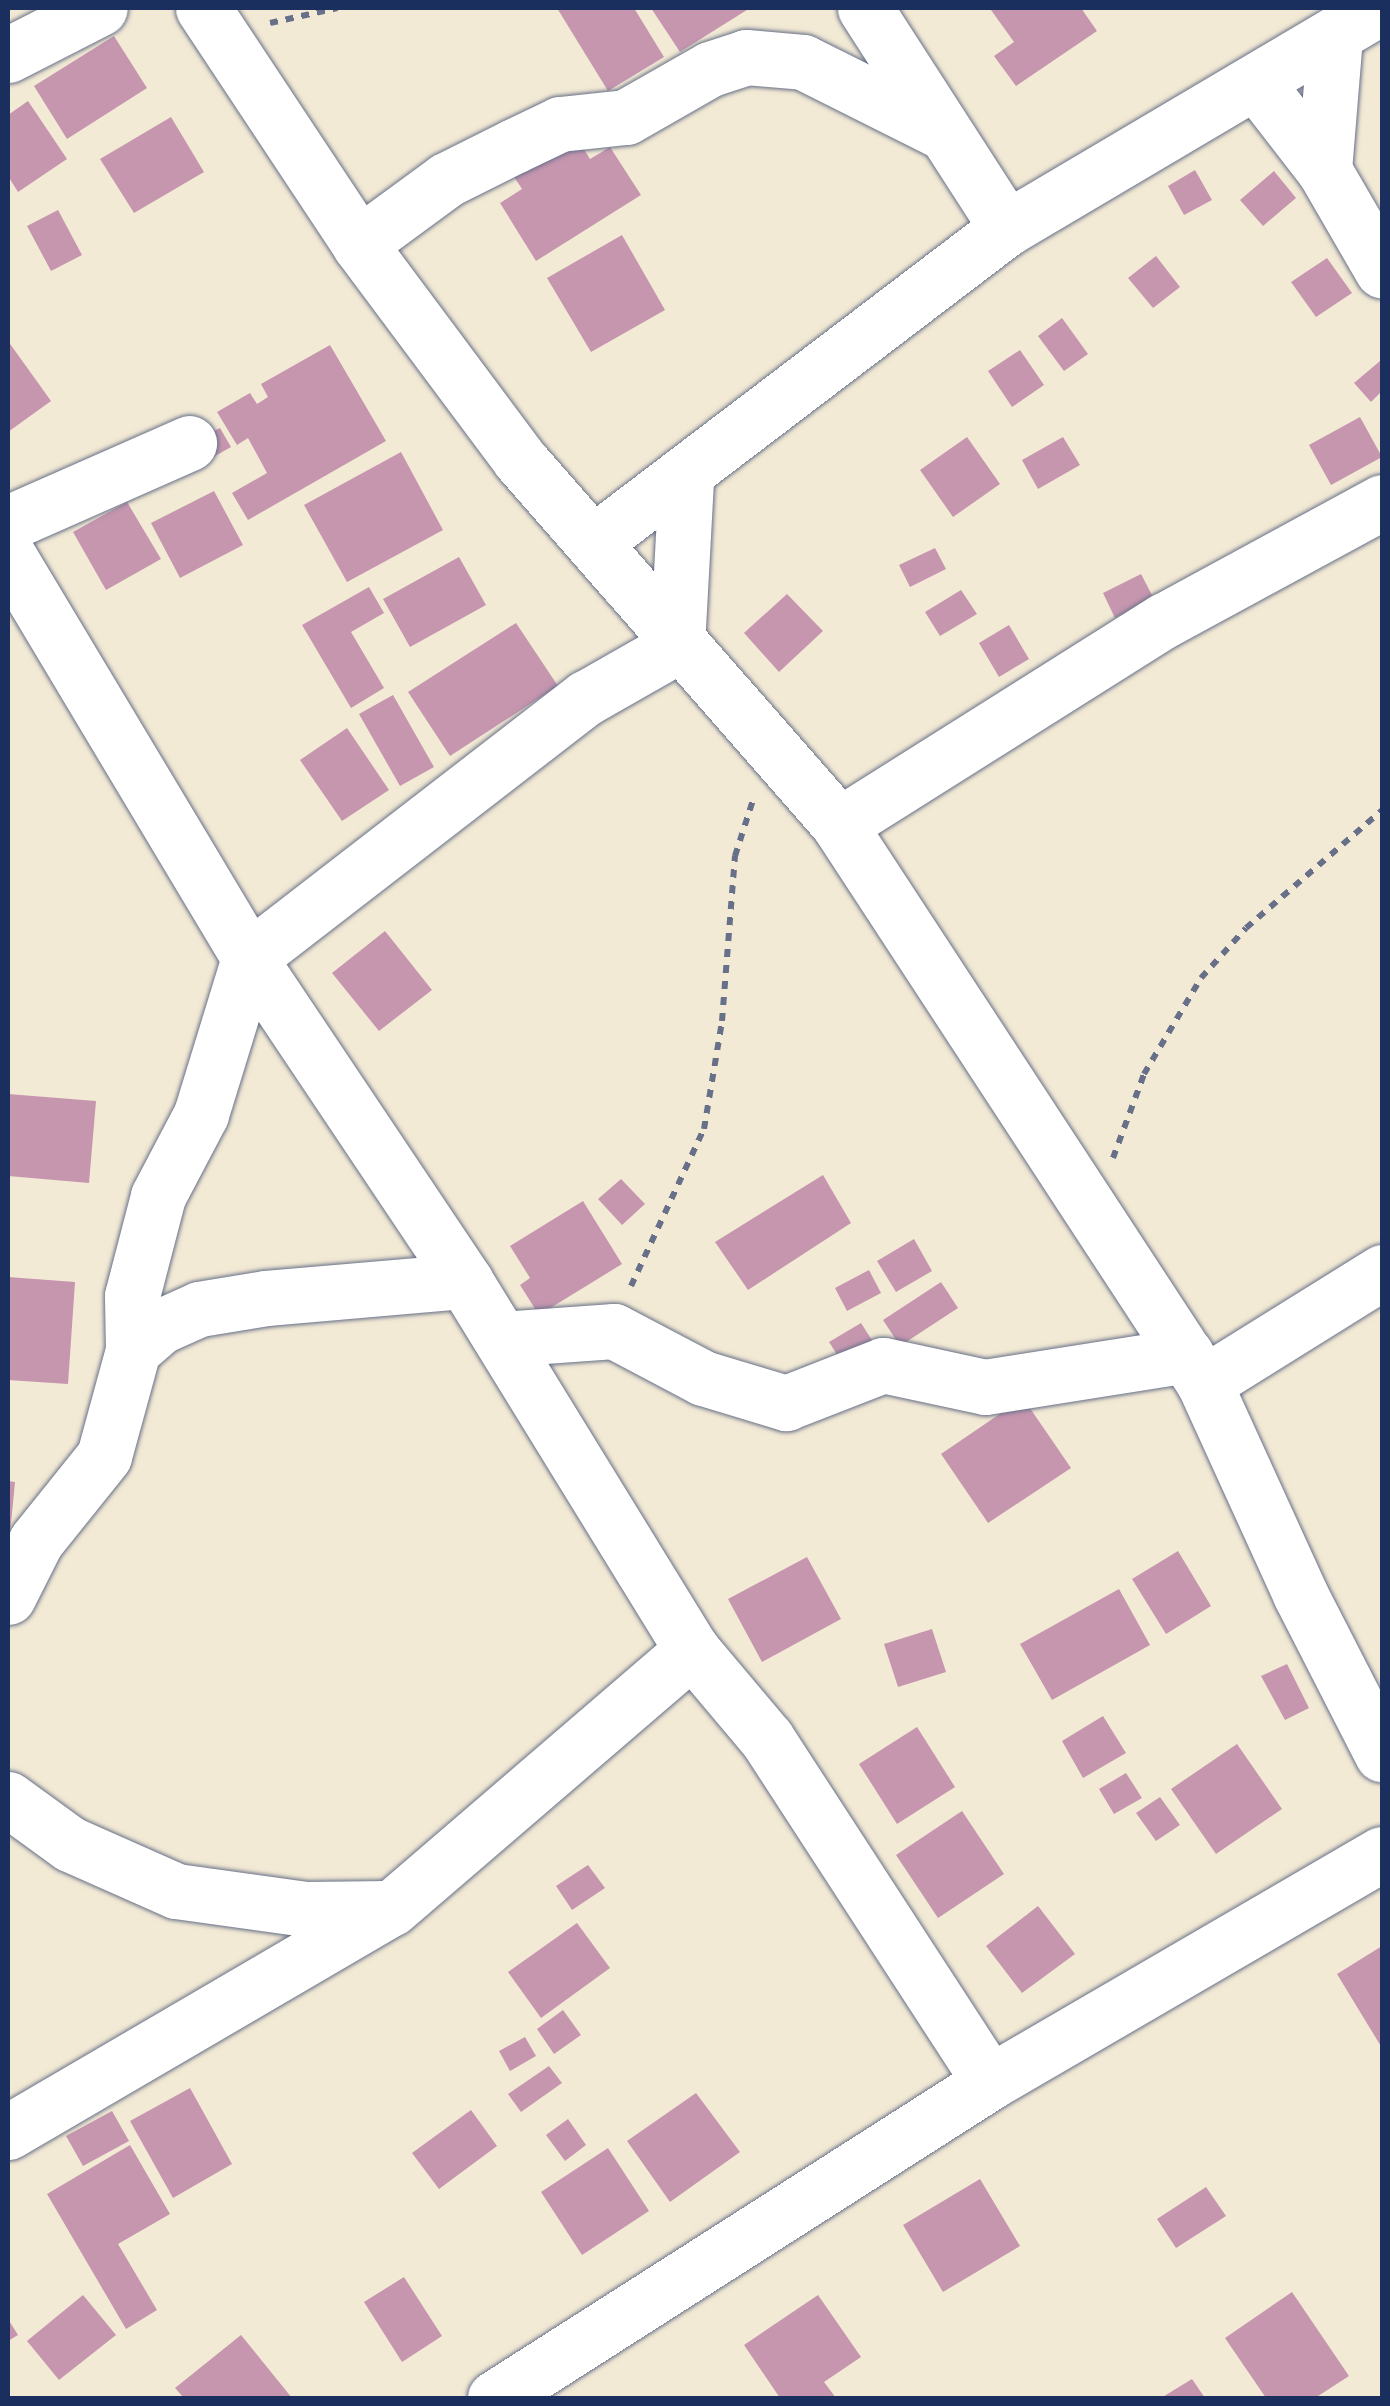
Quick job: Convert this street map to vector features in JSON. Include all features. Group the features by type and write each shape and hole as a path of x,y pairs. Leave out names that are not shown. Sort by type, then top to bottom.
{"street":[{"path":"8,55 100,8"},
{"path":"865,8 1006,228"},
{"path":"594,542 686,478 1006,228 1258,84 1357,21"},
{"path":"1324,170 1357,21"},
{"path":"214,28 359,244 520,460 594,542 677,646 838,825 1195,1369 1300,1594 1382,1754"},
{"path":"359,244 446,180 514,146 560,124 626,117 710,69 746,57 803,62 944,133"},
{"path":"1258,84 1324,170 1382,270"},
{"path":"8,523 189,442"},
{"path":"677,646 686,478"},
{"path":"838,825 1165,620 1382,502"},
{"path":"8,555 249,958 465,1281 692,1650 767,1738 990,2082"},
{"path":"8,1597 36,1541 104,1456 133,1350 132,1296 158,1196 201,1114 249,958 586,698 677,646"},
{"path":"502,1340 590,1328 614,1331 702,1378 786,1403 883,1365 985,1387 1195,1369 1382,1272"},
{"path":"133,1350 159,1327 199,1310 465,1281"},
{"path":"8,2132 392,1908 692,1650"},
{"path":"8,1798 70,1844 176,1891 306,1909 392,1908"},
{"path":"495,2398 990,2082 1382,1854"}],"path":[{"path":"214,28 261,25 336,8"},
{"path":"614,1331 704,1130 722,1020 736,856 769,746"},
{"path":"1092,1215 1144,1074 1201,978 1246,928 1382,810"}],"building":[{"path":"557,8 634,8 664,57 608,91"},
{"path":"651,8 750,8 680,52"},
{"path":"1081,8 1097,31 1016,86 994,56 1014,42 991,10"},
{"path":"114,36 147,88 67,139 34,86"},
{"path":"28,101 67,159 18,192 8,176 8,115"},
{"path":"171,117 204,172 134,213 100,159"},
{"path":"572,130 590,159 610,147 641,195 536,261 500,203 522,189 509,169"},
{"path":"1195,170 1212,200 1184,215 1168,186"},
{"path":"1274,171 1296,198 1263,226 1240,200"},
{"path":"58,210 82,255 51,271 27,226"},
{"path":"622,235 665,310 591,352 547,278"},
{"path":"1156,256 1180,287 1153,308 1128,278"},
{"path":"1327,258 1352,293 1316,317 1291,282"},
{"path":"1062,318 1088,354 1064,371 1038,336"},
{"path":"8,341 51,401 8,432"},
{"path":"330,345 386,441 248,520 232,493 267,473 248,438 237,445 217,412 250,393 257,404 268,397 261,384"},
{"path":"1020,350 1044,385 1012,407 988,371"},
{"path":"1380,361 1382,391 1371,402 1354,383"},
{"path":"1360,417 1382,457 1331,485 1309,445"},
{"path":"220,428 231,447 208,460 197,439"},
{"path":"967,437 1000,484 953,517 920,470"},
{"path":"1063,437 1080,465 1038,489 1022,460"},
{"path":"401,452 443,530 347,582 304,505"},
{"path":"214,491 243,545 180,578 151,523"},
{"path":"127,502 161,559 106,590 73,532"},
{"path":"935,548 946,569 910,587 899,565"},
{"path":"459,557 486,605 410,647 383,599"},
{"path":"1141,574 1154,599 1115,618 1103,593"},
{"path":"369,587 384,613 351,632 384,688 351,708 302,625"},
{"path":"961,590 977,614 940,636 925,612"},
{"path":"787,594 823,631 779,672 744,633"},
{"path":"516,623 558,686 450,756 408,692"},
{"path":"1009,625 1029,659 999,677 979,643"},
{"path":"393,695 434,767 400,786 359,714"},
{"path":"347,728 389,790 342,821 300,760"},
{"path":"385,931 432,990 379,1031 332,973"},
{"path":"8,1094 96,1101 89,1183 8,1176"},
{"path":"823,1175 851,1223 748,1290 715,1242"},
{"path":"621,1179 645,1204 622,1225 598,1199"},
{"path":"583,1201 622,1264 539,1315 520,1285 530,1278 510,1246"},
{"path":"914,1239 932,1271 896,1292 877,1261"},
{"path":"869,1270 881,1293 847,1311 835,1288"},
{"path":"8,1277 75,1282 68,1384 8,1380"},
{"path":"941,1282 958,1308 900,1346 883,1320"},
{"path":"861,1323 875,1345 843,1364 829,1342"},
{"path":"1023,1398 1071,1468 988,1523 941,1454"},
{"path":"8,1481 15,1482 10,1534 8,1534"},
{"path":"1178,1551 1211,1606 1166,1634 1132,1579"},
{"path":"807,1557 841,1619 762,1662 728,1599"},
{"path":"1119,1589 1150,1645 1052,1700 1020,1644"},
{"path":"932,1629 946,1672 898,1687 884,1644"},
{"path":"1287,1664 1309,1708 1285,1720 1261,1676"},
{"path":"1103,1716 1126,1753 1083,1778 1062,1741"},
{"path":"917,1727 955,1787 897,1824 859,1764"},
{"path":"1237,1744 1282,1809 1216,1854 1171,1789"},
{"path":"1126,1773 1142,1798 1114,1814 1099,1789"},
{"path":"1160,1797 1180,1825 1156,1841 1136,1813"},
{"path":"962,1811 1004,1874 938,1918 896,1855"},
{"path":"588,1865 605,1888 572,1910 556,1886"},
{"path":"1038,1906 1075,1954 1022,1993 986,1946"},
{"path":"577,1923 610,1968 541,2018 508,1972"},
{"path":"1382,1946 1382,2048 1337,1974"},
{"path":"563,2010 581,2035 554,2054 537,2029"},
{"path":"525,2037 536,2056 510,2071 499,2051"},
{"path":"549,2066 562,2083 521,2112 508,2094"},
{"path":"190,2088 232,2164 173,2198 130,2121"},
{"path":"696,2093 740,2152 670,2202 627,2141"},
{"path":"471,2110 497,2146 439,2189 412,2153"},
{"path":"112,2111 129,2141 83,2166 66,2136"},
{"path":"568,2119 586,2145 565,2161 546,2135"},
{"path":"130,2145 170,2214 118,2244 157,2310 126,2329 47,2194"},
{"path":"608,2148 649,2211 582,2255 541,2192"},
{"path":"980,2179 1020,2246 943,2292 903,2225"},
{"path":"1206,2187 1226,2216 1176,2248 1157,2219"},
{"path":"404,2277 442,2336 402,2362 364,2302"},
{"path":"1292,2292 1349,2376 1315,2398 1266,2398 1225,2338"},
{"path":"83,2295 116,2335 59,2380 27,2341"},
{"path":"818,2295 861,2357 824,2382 836,2398 780,2398 744,2345"},
{"path":"8,2319 18,2335 8,2341"},
{"path":"241,2335 292,2398 184,2398 175,2388"},
{"path":"1192,2379 1205,2398 1161,2398"}]}
